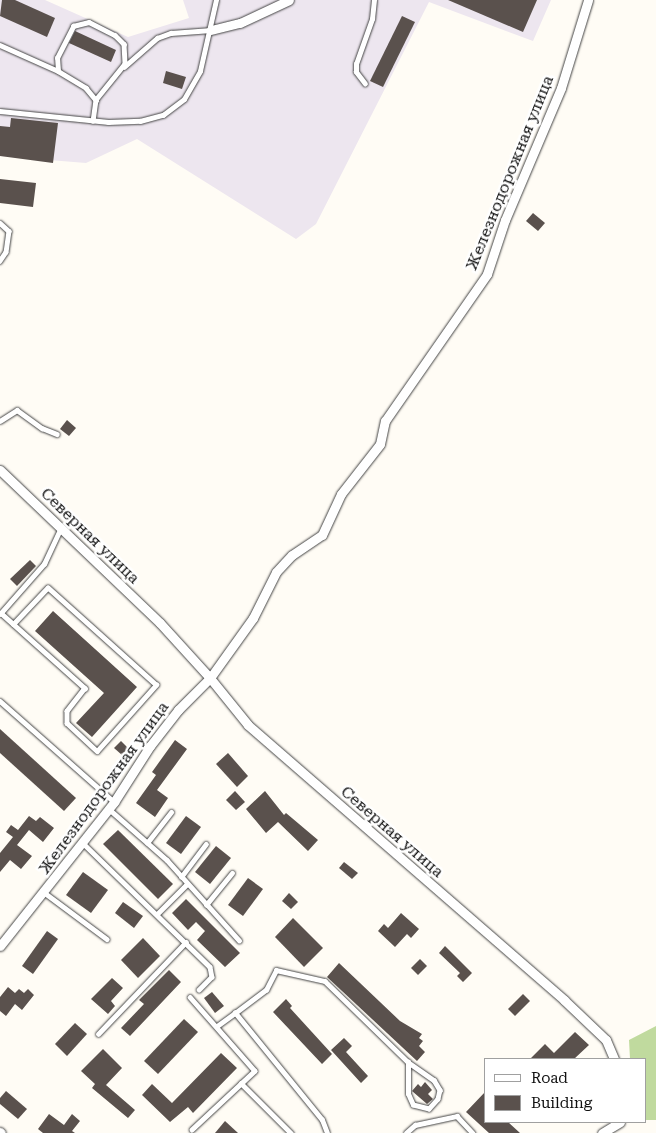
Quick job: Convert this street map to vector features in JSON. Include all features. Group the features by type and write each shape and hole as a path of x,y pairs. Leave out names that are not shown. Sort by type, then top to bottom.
{"street":[{"path":"211,30 240,23 289,0"},
{"name":"Железнодорожная улица","path":"0,946 45,893 111,806 150,746 178,710 210,678 253,618 276,572 292,555 322,534 341,494 380,444 385,421 487,274 505,220 561,88 588,0"},
{"name":"Северная улица","path":"0,470 160,623 210,678 248,725 564,1000 606,1040 614,1058"},
{"path":"602,1133 618,1123"}],"lane":[{"path":"0,111 93,121 140,121 163,115 184,100 200,71 216,2 221,0"},
{"path":"365,84 356,72 356,64 372,19 374,0"},
{"path":"58,71 57,58 64,38 73,26 83,22 97,25 120,39 126,52 123,68"},
{"path":"93,121 96,100 123,68 157,38 171,33 211,30"},
{"path":"0,45 58,71 86,88 96,100"},
{"path":"0,223 9,231 6,252 0,261"},
{"path":"0,421 16,410 42,428 57,434"},
{"path":"14,624 48,588 156,685 97,751 67,723 67,711 85,688 1,613 44,564 60,529"},
{"path":"0,701 111,806 181,876 239,940"},
{"path":"147,843 171,812"},
{"path":"83,843 186,942 213,971 212,977 199,990"},
{"path":"181,876 206,844"},
{"path":"206,905 232,873"},
{"path":"157,914 187,884"},
{"path":"45,893 107,939"},
{"path":"98,1034 186,942"},
{"path":"217,1026 266,990 276,970 325,981 408,1062 434,1080 440,1090 438,1099 429,1109 413,1105 408,1094 408,1062"},
{"path":"190,997 255,1071 192,1130"},
{"path":"235,1013 322,1120 327,1133"},
{"path":"241,1083 291,1133"},
{"path":"406,1133 415,1125 457,1116 473,1133"}],"shaded area":[{"path":"0,0 45,0 128,37 189,18 183,0 551,0 533,41 429,2 316,224 296,239 137,139 86,163 0,156"}],"green space":[{"path":"656,1026 656,1120 646,1120 646,1058 630,1058 629,1040"}],"building":[{"path":"2,0 15,0 55,18 47,37 0,16"},
{"path":"448,0 537,0 523,32"},
{"path":"402,16 415,22 383,87 370,81"},
{"path":"75,31 116,50 111,62 69,43"},
{"path":"166,71 186,77 182,89 163,83"},
{"path":"11,118 58,123 53,163 0,156 0,126 10,127"},
{"path":"0,179 36,183 33,207 0,203"},
{"path":"533,213 545,223 538,231 526,221"},
{"path":"67,420 76,428 69,436 60,429"},
{"path":"30,560 36,566 17,586 10,579"},
{"path":"53,611 137,687 92,737 76,723 104,693 35,631"},
{"path":"0,729 76,798 64,811 0,753"},
{"path":"175,740 187,749 157,790 168,798 155,817 136,803 156,775 152,772"},
{"path":"121,741 128,748 122,755 114,748"},
{"path":"228,753 248,776 237,787 216,764"},
{"path":"235,791 245,802 236,810 226,800"},
{"path":"265,791 284,815 286,813 318,840 308,851 278,822 266,833 246,809"},
{"path":"29,816 36,821 40,817 54,828 43,842 29,830 17,845 32,856 21,869 10,860 0,872 0,853 13,837 6,832 11,825 18,830"},
{"path":"186,816 201,827 181,854 166,843"},
{"path":"118,830 173,884 158,899 103,844"},
{"path":"216,846 231,858 210,884 195,872"},
{"path":"344,862 358,873 352,879 339,868"},
{"path":"83,872 108,890 91,913 66,895"},
{"path":"248,878 263,889 243,916 228,905"},
{"path":"289,893 298,902 291,909 282,901"},
{"path":"186,899 240,953 225,967 197,940 205,931 196,922 188,930 172,913"},
{"path":"123,902 143,916 134,928 115,913"},
{"path":"401,913 419,929 411,938 407,934 395,947 378,931 384,924 388,928"},
{"path":"293,918 323,948 304,967 275,937"},
{"path":"47,931 58,939 33,974 22,966"},
{"path":"143,938 160,956 138,978 121,960"},
{"path":"445,946 472,973 463,982 457,976 460,973 439,953"},
{"path":"420,959 427,966 418,975 411,968"},
{"path":"339,963 400,1021 422,1034 419,1038 423,1041 419,1046 425,1052 417,1061 327,977"},
{"path":"169,970 181,982 130,1036 121,1028 144,1004 139,1000"},
{"path":"112,978 123,988 111,1001 115,1006 108,1014 91,999"},
{"path":"8,987 15,993 19,989 24,993 28,989 34,995 22,1010 15,1004 6,1016 0,1011 0,997"},
{"path":"212,992 224,1006 215,1013 204,998"},
{"path":"523,994 530,1001 515,1016 508,1009"},
{"path":"286,999 292,1006 290,1008 332,1054 322,1064 273,1012"},
{"path":"184,1019 198,1032 158,1074 144,1061"},
{"path":"75,1023 87,1034 67,1056 55,1044"},
{"path":"575,1032 589,1045 575,1058 531,1058 545,1044 554,1053"},
{"path":"344,1038 352,1046 346,1052 368,1076 361,1083 331,1050"},
{"path":"103,1049 122,1068 106,1085 135,1110 128,1118 92,1088 95,1084 81,1071"},
{"path":"221,1053 237,1068 193,1113 188,1107 170,1122 142,1095 152,1084 172,1103"},
{"path":"425,1082 432,1090 428,1094 433,1099 427,1104 412,1091 418,1084 421,1087"},
{"path":"6,1091 27,1109 18,1119 0,1104 0,1098"},
{"path":"483,1094 483,1123 509,1123 520,1133 489,1133 466,1112"},
{"path":"49,1114 64,1125 72,1114 80,1121 72,1131 75,1133 43,1133 38,1129"},
{"path":"225,1121 238,1133 215,1133"}]}
